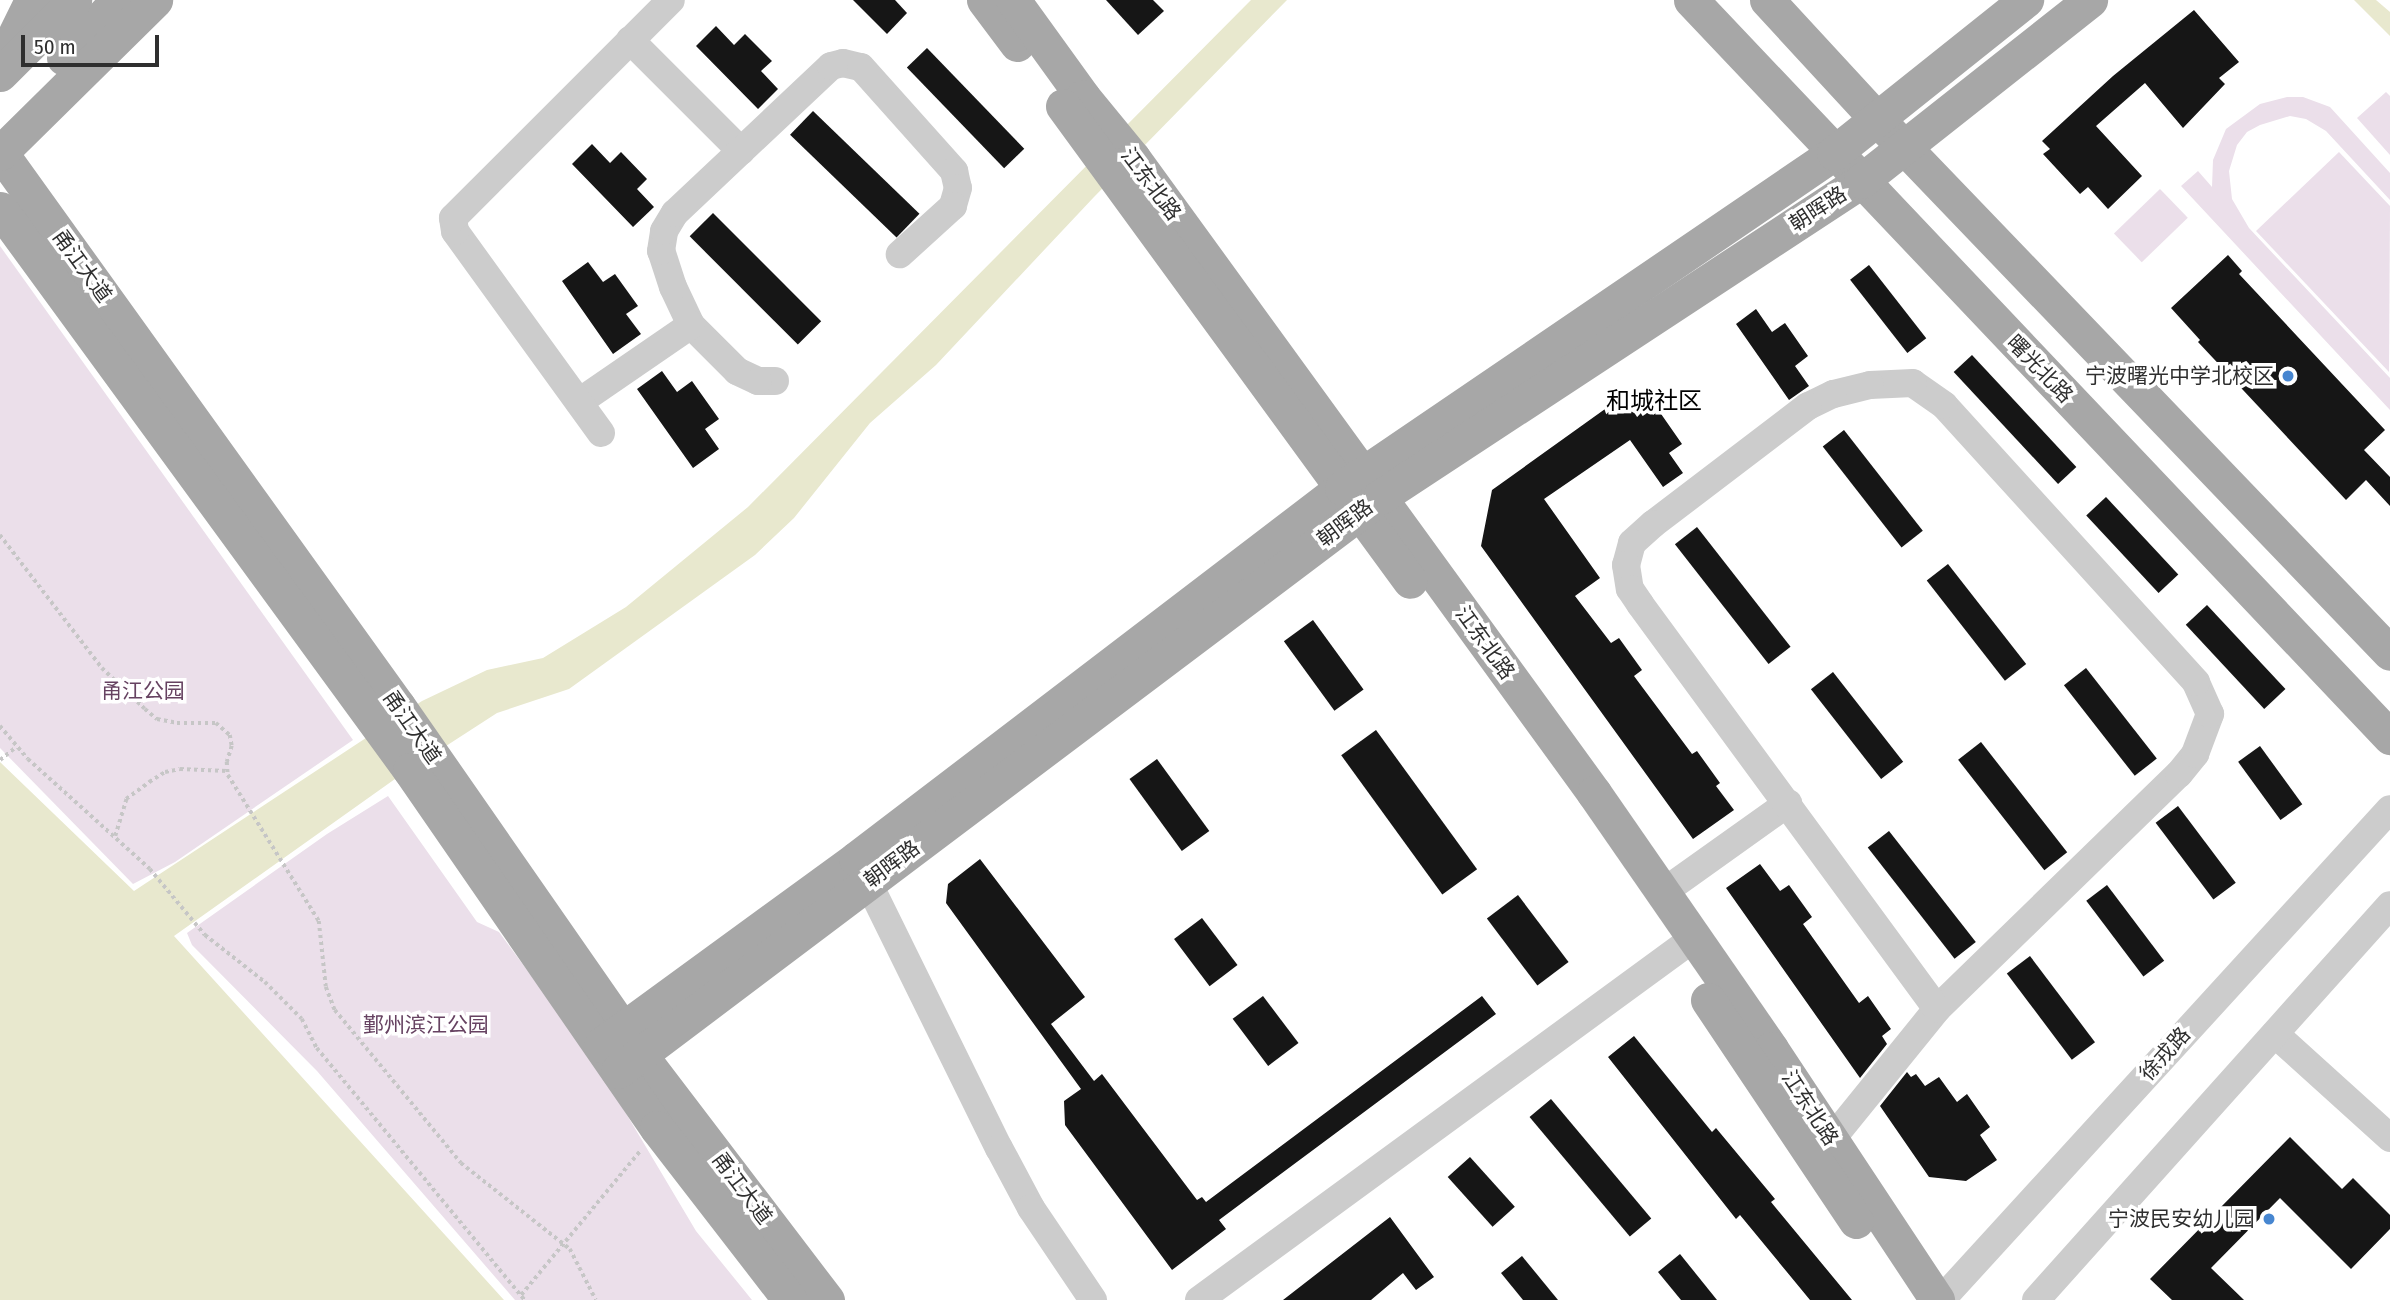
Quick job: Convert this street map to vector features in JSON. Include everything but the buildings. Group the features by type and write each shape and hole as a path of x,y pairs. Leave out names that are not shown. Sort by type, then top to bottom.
{"main road":[{"path":"0,65 32,0"},
{"path":"0,74 74,0"},
{"path":"0,123 118,0"},
{"path":"0,152 155,0"},
{"name":"江东北路","path":"984,0 1084,116 1361,492 1594,793 1662,893 1685,944 1908,1300"},
{"name":"江东北路","path":"1013,0 1084,116"},
{"name":"曙光北路","path":"1691,0 2390,737"},
{"path":"1767,0 1877,119 2390,653"},
{"name":"朝晖路","path":"621,1050 862,871 1361,492 1835,153 2026,0"},
{"name":"朝晖路","path":"1361,492 1861,181 2090,0"},
{"name":"甬江大道","path":"0,152 385,713"},
{"name":"甬江大道","path":"0,209 385,713 621,1050 827,1300"},
{"name":"江东北路","path":"1361,492 1573,802 1685,944 1831,1140 1939,1300"},
{"name":"甬江大道","path":"621,1050 657,1128 790,1300"}],"street":[{"path":"601,433 456,231 453,218 671,0"},
{"path":"631,40 741,150"},
{"path":"775,381 758,381 737,371 691,325 673,287 661,251 664,231 675,213 831,66 843,63 861,67 948,161 958,188 953,206 900,254"},
{"path":"579,402 691,325"},
{"path":"1831,1140 1937,1009 2179,774 2195,754 2210,714 2196,682 1944,405 1913,383 1870,385 1833,394 1808,406 1632,543 1626,565 1630,589 1937,1009"},
{"path":"1662,893 1788,803"},
{"name":"徐戎路","path":"1939,1300 2390,809"},
{"path":"862,871 1025,1196 1093,1300"},
{"path":"2036,1300 2390,905"},
{"path":"1199,1300 1685,944"},
{"path":"2275,1034 2390,1138"}],"path":[{"path":"0,535 102,668 145,709 157,719 177,723 216,723 230,735 232,746 227,762 228,771 246,806 319,921 326,987 335,1010 461,1163 563,1242 575,1258 596,1300"},
{"path":"0,726 28,759 150,869 205,935 265,982 302,1019 317,1048 525,1300"},
{"path":"0,760 15,748"},
{"path":"115,836 126,799 164,772 180,769 228,771"},
{"path":"521,1295 628,1168 657,1128"}],"green space":[{"path":"2386,92 2390,96 2390,155 2357,118"},
{"path":"2287,97 2303,97 2330,107 2390,173 2390,200 2326,131 2306,119 2290,116 2247,132 2237,145 2229,171 2232,199 2249,228 2390,378 2390,410 2181,186 2198,171 2212,187 2213,160 2226,129 2260,104"},
{"path":"2339,152 2390,206 2389,372 2256,231"},
{"path":"2160,189 2188,218 2142,262 2114,233"},
{"name":"甬江公园","path":"0,246 353,740 175,862 133,884 0,748"},
{"name":"鄞州滨江公园","path":"388,796 477,922 499,932 599,1068 696,1231 752,1300 515,1300 317,1071 192,945 187,933 327,834"}],"shaded area":[{"path":"1251,0 1287,0 1094,197 936,365 870,423 794,518 755,555 569,689 497,713 395,779 174,936 504,1300 0,1300 0,762 134,891 422,701 487,670 543,658 626,607 748,507"},
{"path":"2354,0 2376,0 2390,12 2390,36"}],"place":[{"name":"宁波曙光中学北校区","path":"2288,376"},
{"name":"宁波民安幼儿园","path":"2269,1219"}],"district":[{"name":"和城社区","path":"1654,402"}]}
